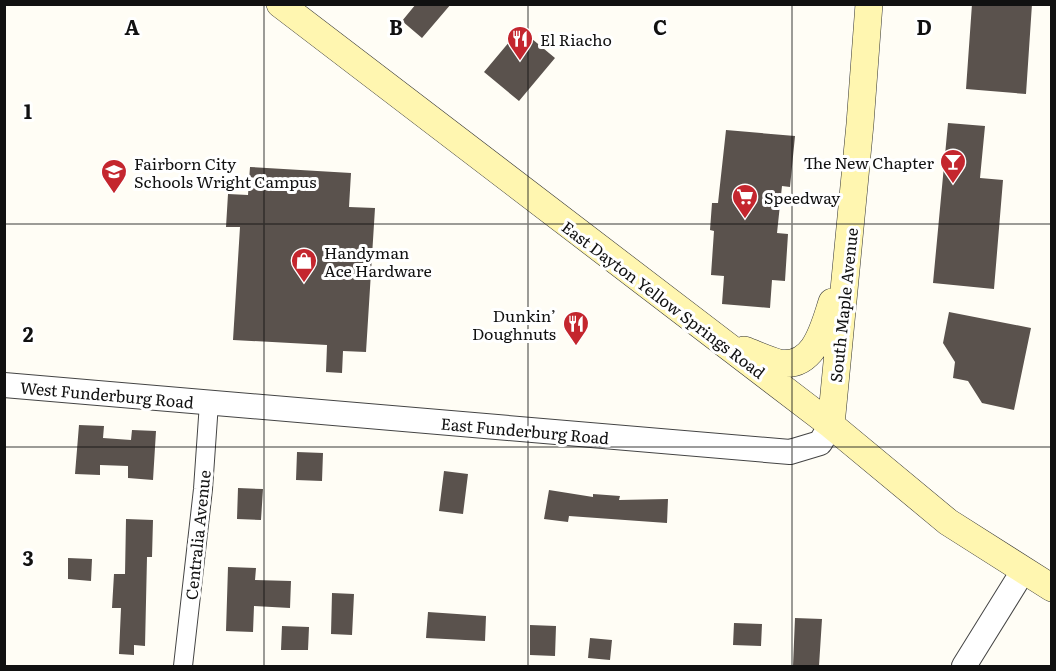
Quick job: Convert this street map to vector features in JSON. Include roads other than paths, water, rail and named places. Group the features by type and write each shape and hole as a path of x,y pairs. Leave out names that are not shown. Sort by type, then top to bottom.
{"main road":[{"name":"East Dayton Yellow Springs Road","path":"280,4 715,339 831,425 948,522 1052,588"},
{"name":"South Maple Avenue","path":"831,425 869,4"},
{"path":"715,339 778,362 793,362 804,357 819,341 847,258"}],"street":[{"name":"West Funderburg Road","path":"4,386 209,403"},
{"name":"East Funderburg Road","path":"209,403 790,452 820,443 831,425"},
{"name":"Centralia Avenue","path":"183,666 203,489 209,403"},
{"path":"964,666 1023,571"}],"place":[{"name":"El Riacho","path":"520,62"},
{"name":"The New Chapter","path":"953,185"},
{"name":"Fairborn City Schools Wright Campus","path":"114,195"},
{"name":"Speedway","path":"745,220"},
{"name":"Handyman Ace Hardware","path":"304,284"},
{"name":"Dunkin’ Doughnuts","path":"576,347"}]}
